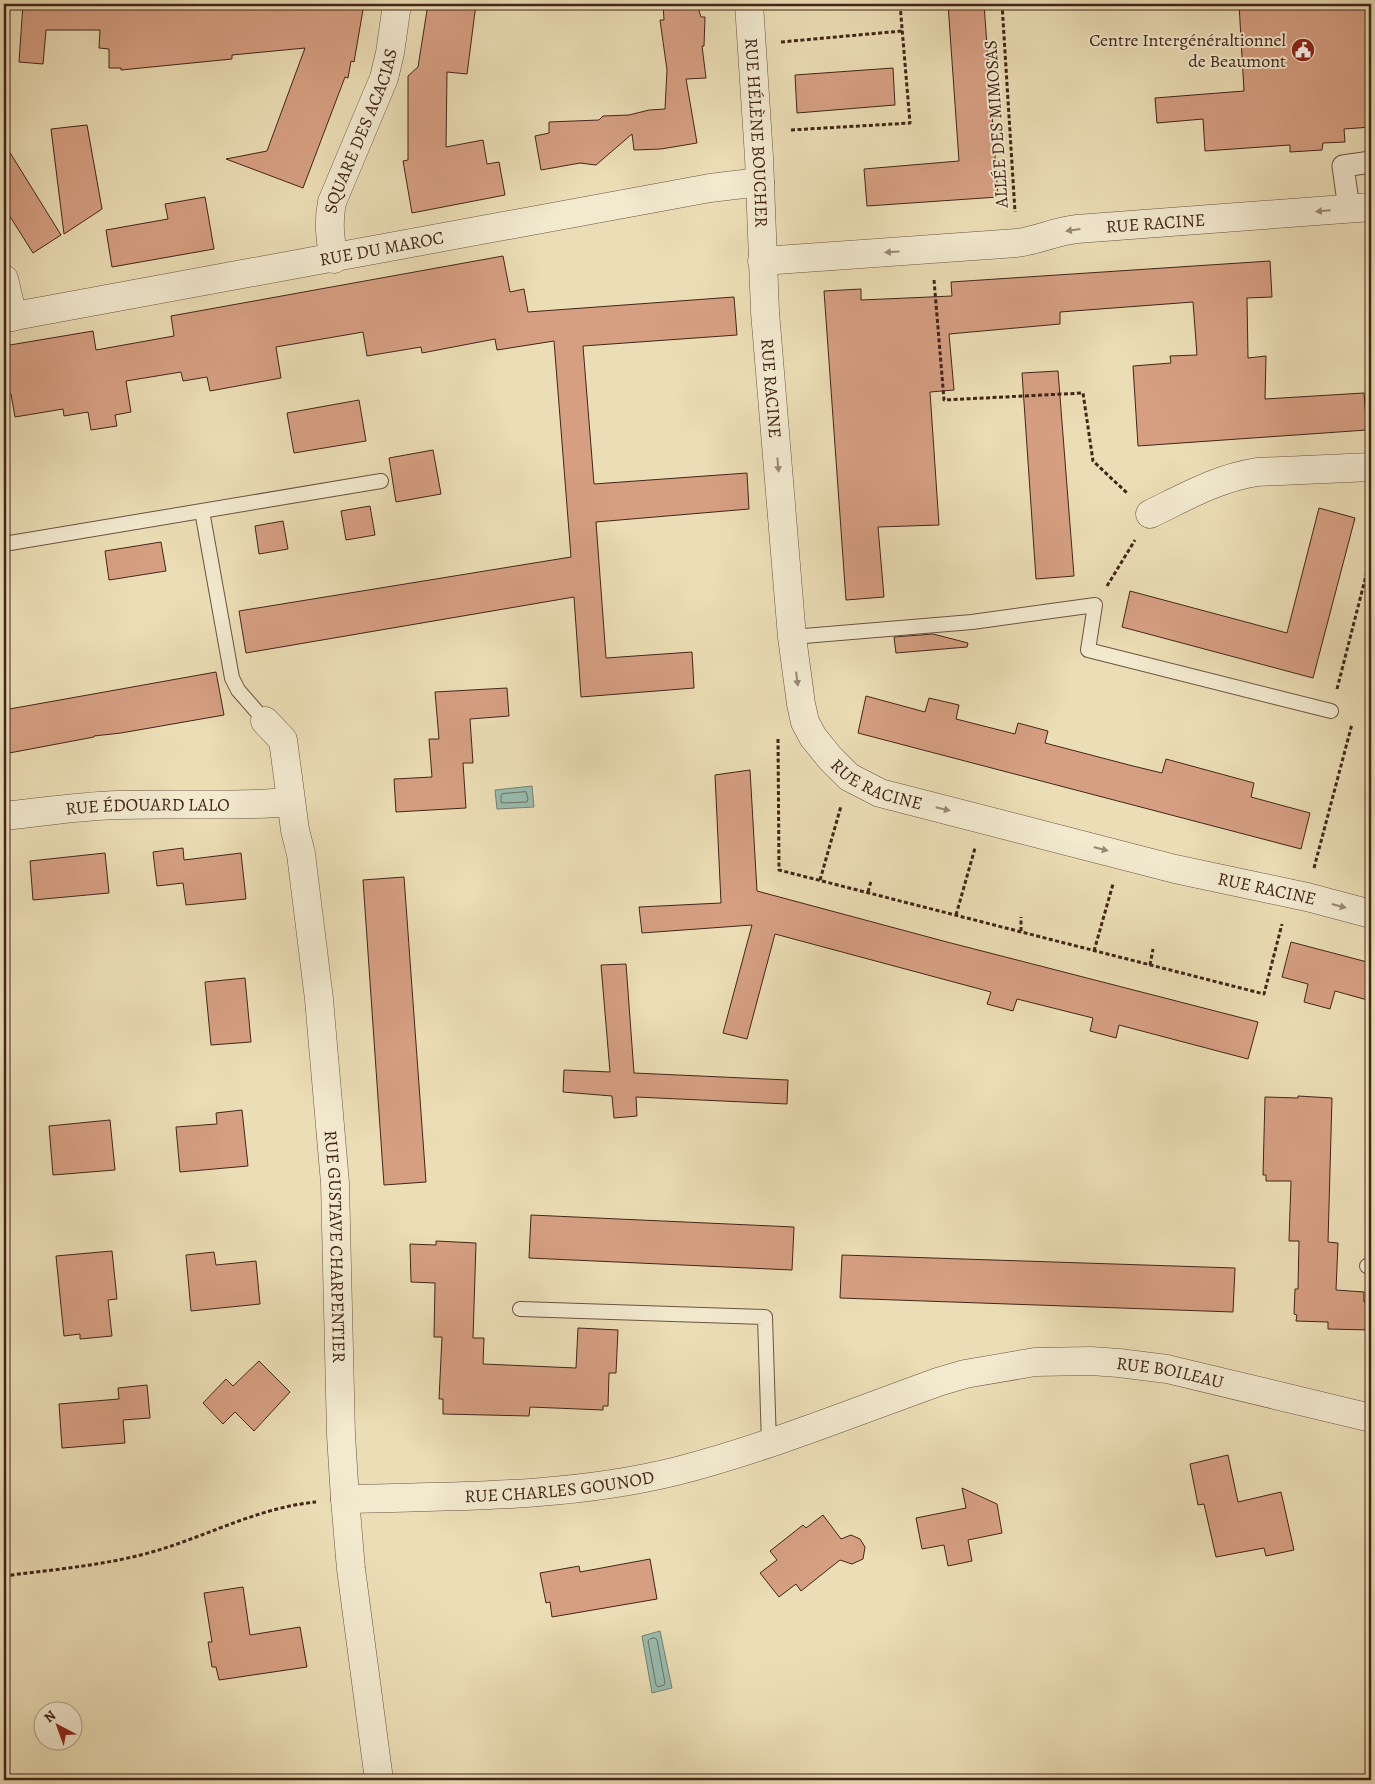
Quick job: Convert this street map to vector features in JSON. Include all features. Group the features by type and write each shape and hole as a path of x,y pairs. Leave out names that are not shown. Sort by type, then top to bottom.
{"street":[{"name":"SQUARE DES ACACIAS","path":"334,259 329,231 332,202 384,78 390,53 397,4"},
{"name":"RUE HÉLÈNE BOUCHER","path":"749,4 760,182 765,312"},
{"path":"1360,208 1343,166 1371,162"},
{"name":"RUE DU MAROC","path":"8,318 700,190 760,182"},
{"name":"RUE RACINE","path":"936,249 1017,243 1077,229 1360,208"},
{"path":"762,261 936,249"},
{"path":"4,279 8,318"},
{"name":"RUE RACINE","path":"765,312 792,637 799,697 805,722 813,737 849,777 868,788 896,798 984,818 1121,855 1371,914"},
{"path":"1150,514 1202,488 1240,475 1257,472 1371,467"},
{"name":"RUE GUSTAVE CHARPENTIER","path":"265,721 283,740 291,802 301,854 315,968 333,1157 341,1435 345,1499 351,1569 379,1780"},
{"name":"RUE ÉDOUARD LALO","path":"4,816 117,805 246,806 291,802"},
{"name":"RUE BOILEAU","path":"966,1374 1034,1362 1092,1361 1144,1365 1371,1418"},
{"name":"RUE CHARLES GOUNOD","path":"345,1499 512,1494 580,1488 676,1471 769,1444 931,1384 966,1374"}],"lane":[{"path":"4,544 381,481"},
{"path":"202,511 232,678 238,690 265,721"},
{"path":"792,637 972,622 1096,605 1088,650 1331,711"},
{"path":"520,1309 765,1317 769,1444"}],"path":[{"path":"791,130 910,123 900,4"},
{"name":"ALLÉE DES MIMOSAS","path":"1002,4 1017,243"},
{"path":"781,42 902,31"},
{"path":"936,249 944,400 1084,393 1093,461 1150,514 1096,605"},
{"path":"778,732 779,870 1264,994 1290,894"},
{"path":"820,880 849,777"},
{"path":"956,915 984,818"},
{"path":"1094,950 1121,855"},
{"path":"868,892 871,880"},
{"path":"1021,931 1022,917"},
{"path":"1150,965 1153,949"},
{"path":"4,1576 115,1561 162,1549 279,1508 298,1503 345,1499"}],"water":[{"path":"532,786 534,807 497,809 495,790"},
{"path":"660,1631 672,1688 652,1693 642,1636"}],"building":[{"path":"23,4 298,4 324,8 325,4 364,4 354,62 351,61 348,78 345,77 303,188 226,159 267,151 305,48 232,55 232,59 121,70 121,68 109,68 109,49 99,48 100,30 46,30 43,64 19,62"},
{"path":"428,4 476,4 467,74 447,72 446,147 483,140 487,164 499,162 505,195 412,213 403,161 408,160 408,76 418,67"},
{"path":"663,4 697,4 701,17 705,17 704,46 702,46 706,78 686,79 697,143 661,149 634,150 632,134 596,165 580,163 541,170 535,136 549,133 549,122 599,120 603,116 629,115 649,110 665,109 667,70 660,20 664,20"},
{"path":"948,4 984,4 998,197 867,206 864,169 959,161"},
{"path":"1239,4 1371,4 1371,127 1344,129 1345,142 1323,143 1322,150 1290,152 1290,145 1205,151 1203,119 1157,123 1155,98 1244,91"},
{"path":"893,68 895,105 797,113 795,75"},
{"path":"87,125 102,209 64,234 51,129"},
{"path":"4,143 61,235 33,253 4,207"},
{"path":"205,197 214,249 112,267 106,230 168,219 165,204"},
{"path":"503,256 510,292 524,289 528,312 734,297 737,335 583,346 594,484 747,473 749,509 596,522 606,658 692,652 694,688 581,697 574,597 246,653 239,611 571,557 554,341 497,350 495,339 422,353 421,347 367,356 363,332 276,347 281,378 210,391 207,377 183,381 181,372 126,381 131,412 115,415 117,426 91,430 88,412 64,416 63,409 15,417 11,394 4,395 4,346 93,331 96,350 174,336 171,316"},
{"path":"1270,261 1272,297 1247,298 1248,358 1266,356 1265,399 1364,393 1367,430 1138,446 1133,366 1171,363 1170,356 1197,355 1193,302 1060,312 1060,324 949,334 954,390 930,392 939,525 878,527 884,597 846,600 824,291 861,289 861,300 952,296 951,282"},
{"path":"1058,371 1074,576 1036,579 1022,373"},
{"path":"359,400 366,441 294,453 287,413"},
{"path":"433,450 441,494 396,502 389,458"},
{"path":"370,506 375,535 346,540 341,511"},
{"path":"1319,508 1355,518 1313,678 1122,627 1130,591 1287,633"},
{"path":"283,521 288,549 259,554 255,526"},
{"path":"161,542 166,571 109,580 105,551"},
{"path":"933,634 968,643 967,647 896,653 894,637"},
{"path":"216,672 224,715 94,736 4,754 4,710"},
{"path":"507,688 509,716 470,719 473,763 463,763 466,808 396,812 394,779 432,777 429,739 439,739 435,692"},
{"path":"866,696 925,712 929,698 959,705 956,719 1015,734 1018,723 1048,731 1045,743 1162,773 1166,759 1254,783 1251,797 1310,813 1301,849 858,733"},
{"path":"750,770 757,891 1258,1022 1248,1059 1119,1025 1116,1038 1090,1031 1093,1018 1017,999 1013,1011 987,1004 991,992 775,934 747,1039 723,1033 752,925 642,933 639,907 721,903 715,775"},
{"path":"183,848 184,860 241,853 246,899 186,905 183,883 157,886 153,852"},
{"path":"105,853 109,893 33,900 30,861"},
{"path":"404,877 426,1182 384,1185 363,880"},
{"path":"1291,942 1371,963 1371,1001 1335,991 1330,1009 1304,1002 1308,984 1282,977"},
{"path":"626,964 634,1073 788,1080 787,1104 636,1097 637,1116 614,1118 612,1096 563,1092 564,1070 610,1072 601,965"},
{"path":"245,978 251,1042 211,1045 205,982"},
{"path":"1298,1096 1332,1098 1328,1242 1338,1243 1336,1290 1364,1292 1364,1302 1371,1302 1371,1330 1328,1329 1328,1322 1296,1321 1297,1315 1294,1314 1295,1289 1298,1289 1299,1241 1289,1241 1291,1181 1266,1181 1266,1175 1263,1175 1265,1097 1298,1098"},
{"path":"242,1110 248,1166 180,1172 176,1127 217,1124 216,1113"},
{"path":"110,1120 115,1170 53,1175 49,1126"},
{"path":"531,1215 794,1227 792,1270 529,1258"},
{"path":"436,1241 476,1243 473,1338 484,1338 483,1364 576,1368 578,1328 618,1330 616,1373 609,1373 608,1406 603,1406 603,1410 530,1407 529,1416 443,1414 443,1399 439,1399 442,1337 434,1337 435,1283 411,1282 410,1244 436,1245"},
{"path":"112,1251 117,1299 108,1300 112,1336 80,1339 80,1334 64,1336 56,1256"},
{"path":"214,1252 216,1265 256,1261 260,1304 191,1311 186,1255"},
{"path":"842,1255 1235,1268 1233,1312 840,1298"},
{"path":"259,1361 290,1392 254,1431 235,1412 223,1424 203,1403 226,1379 233,1386"},
{"path":"147,1385 150,1418 123,1420 125,1443 62,1448 59,1404 119,1399 118,1388"},
{"path":"1228,1455 1238,1502 1281,1492 1294,1550 1266,1556 1264,1548 1216,1557 1204,1504 1198,1505 1190,1464"},
{"path":"962,1488 997,1504 1002,1533 968,1540 972,1561 948,1566 944,1545 922,1549 916,1518 966,1508"},
{"path":"823,1515 841,1539 851,1535 860,1539 865,1547 863,1559 852,1564 840,1560 801,1591 796,1584 779,1597 760,1573 777,1560 770,1551 803,1525 806,1528"},
{"path":"650,1559 657,1599 552,1617 550,1602 546,1603 540,1573 579,1566 580,1572"},
{"path":"243,1587 250,1635 300,1627 307,1667 219,1680 216,1667 212,1667 208,1642 212,1642 204,1593"}],"place":[{"name":"Centre Intergénéraltionnel de Beaumont","path":"1303,50"}]}
